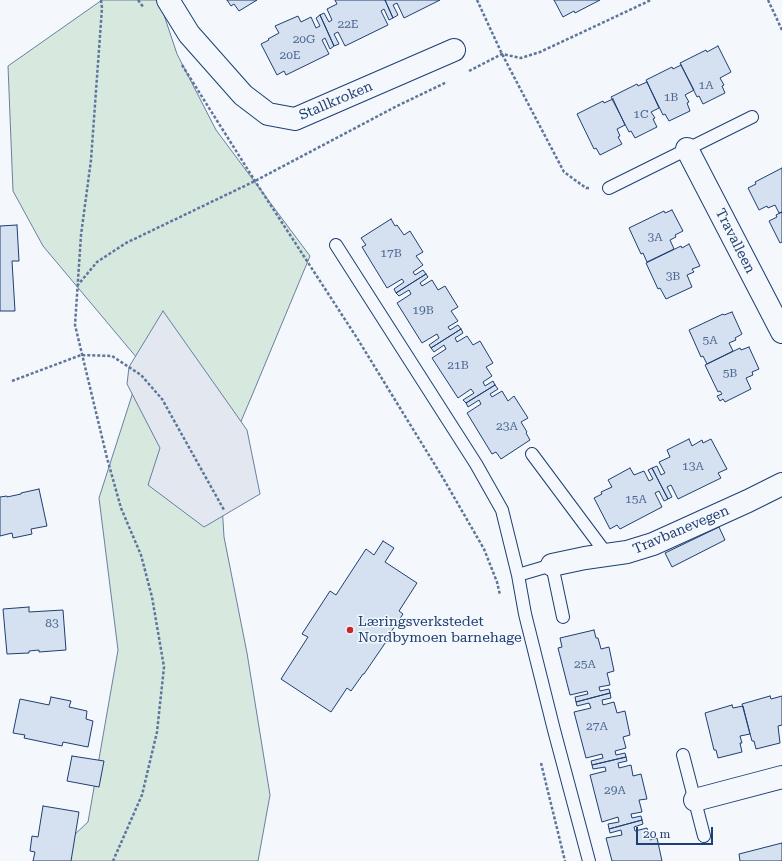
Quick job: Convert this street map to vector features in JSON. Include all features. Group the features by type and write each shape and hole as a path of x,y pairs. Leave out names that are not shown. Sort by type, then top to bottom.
{"street":[{"name":"Stallkroken","path":"168,0 189,34 243,94 268,114 294,119 454,50"},
{"name":"Travalleen","path":"687,149 782,332"},
{"name":"Travbanevegen","path":"552,565 627,552 676,535 748,502 782,484"},
{"path":"695,800 782,777"}],"lane":[{"path":"609,188 752,117"},
{"path":"336,245 476,464 502,510 518,575 525,614 589,861"},
{"path":"532,454 608,556"},
{"path":"518,575 552,565 563,617"},
{"path":"683,755 704,836"}],"path":[{"path":"100,0 102,8 91,160 81,235 75,325 81,355 121,508 141,555 152,597 164,667 157,732 142,795 113,861"},
{"path":"138,0 147,12"},
{"path":"477,0 502,54 564,172 586,188 609,188"},
{"path":"467,72 502,54 521,58 540,52 651,0"},
{"path":"768,0 782,30"},
{"path":"181,64 357,338 443,478 484,549 497,582 501,597"},
{"path":"77,287 97,262 126,243 255,181 396,106 453,79"},
{"path":"12,381 81,355 112,356 142,375 162,399 224,510"},
{"path":"540,760 564,861"}],"shaded area":[{"path":"102,0 159,0 177,54 216,130 310,256 220,471 224,537 247,653 270,795 258,861 46,861 88,822 118,650 99,498 142,364 43,246 13,191 8,66"},
{"path":"163,311 247,430 260,494 204,527 148,485 160,448 127,384 129,367"}],"building":[{"path":"227,0 257,0 239,11 234,4 231,6"},
{"path":"335,0 385,0 393,18 389,20 384,9 381,11 388,25 345,46 338,32 334,34 339,44 334,46 320,15 324,13 329,22 332,20 327,9 337,4"},
{"path":"385,0 440,0 404,18 397,3 393,5 398,15 393,18"},
{"path":"554,0 600,0 575,13 574,11 563,17"},
{"path":"320,15 334,46 330,49 325,38 322,40 329,54 286,75 284,71 277,75 261,44 279,33 275,26 298,16 301,22 311,17 316,28 320,26 316,18"},
{"path":"718,46 731,72 720,78 724,85 722,86 725,93 703,104 699,96 697,97 680,63 706,50 707,52"},
{"path":"681,65 694,90 685,95 689,102 687,103 690,111 669,121 665,114 663,115 646,80 672,67 673,69"},
{"path":"647,82 659,108 651,112 655,118 653,119 657,127 635,138 631,131 629,132 611,97 637,84 638,86"},
{"path":"613,99 625,125 617,129 620,136 618,137 622,144 600,155 596,148 594,149 577,114 603,101 604,103"},
{"path":"782,168 782,212 779,213 775,205 768,208 767,206 759,210 748,188 756,184 755,182"},
{"path":"672,210 683,231 675,235 676,237 670,240 674,249 647,262 643,253 641,254 629,228 664,211 665,213"},
{"path":"782,212 782,242 780,243 769,221 777,217 776,215"},
{"path":"391,219 395,226 397,225 404,235 410,231 423,252 416,256 423,265 413,272 415,275 423,270 426,274 396,293 394,289 404,282 402,279 387,288 362,247 366,245 361,238"},
{"path":"17,225 19,261 12,261 15,311 0,311 0,226"},
{"path":"689,244 700,266 692,269 694,272 687,275 692,287 666,299 660,288 658,289 646,263 681,246 682,248"},
{"path":"426,274 428,277 420,283 422,286 432,280 438,290 445,286 458,307 451,311 458,321 448,327 450,330 458,325 461,329 431,348 429,345 439,338 437,334 422,343 397,303 411,294 409,290 399,296 396,293"},
{"path":"732,312 742,334 735,338 736,340 729,343 733,351 707,364 703,356 701,357 689,330 723,314"},
{"path":"461,329 463,333 455,338 457,342 467,336 473,345 480,341 493,363 486,367 492,376 483,382 485,386 493,381 495,385 466,403 463,400 474,393 471,389 458,398 432,358 446,349 444,345 434,352 431,348"},
{"path":"749,347 759,369 752,372 753,375 746,378 751,389 725,402 723,399 720,401 717,396 722,394 720,391 718,392 705,365 740,348 741,350"},
{"path":"495,385 498,389 490,394 492,397 502,391 508,401 514,396 528,418 521,422 530,440 501,459 496,452 492,454 467,413 481,404 479,400 468,407 466,403"},
{"path":"689,439 692,446 702,440 703,443 711,439 727,469 718,473 721,478 678,499 671,485 667,487 672,497 668,499 652,468 657,466 661,475 665,473 659,462 670,457 667,450"},
{"path":"630,468 634,475 644,471 649,481 653,479 648,470 652,468 668,499 664,501 659,491 655,493 662,507 620,529 617,525 610,529 594,498 602,494 601,492 612,487 608,480"},
{"path":"39,489 47,526 31,529 32,534 13,538 12,533 0,536 0,497 7,497"},
{"path":"719,527 725,540 672,567 665,553"},
{"path":"383,541 394,548 385,562 417,583 399,611 403,614 391,632 392,633 351,691 347,688 331,712 281,679 308,637 302,634 330,591 336,595 366,549 374,555"},
{"path":"29,607 29,612 63,610 66,650 39,652 39,650 29,651 29,653 7,654 3,609"},
{"path":"594,630 601,649 609,647 614,671 607,673 610,685 599,687 600,691 609,689 610,693 576,702 575,697 588,694 587,691 570,695 558,648 562,647 560,638"},
{"path":"610,693 611,698 602,700 603,705 614,702 617,713 625,711 630,735 623,737 626,748 615,751 616,755 625,753 626,757 592,765 591,761 603,758 602,754 586,758 574,712 591,708 589,703 577,706 576,702"},
{"path":"770,696 771,699 782,696 782,725 778,726 780,743 756,749 754,741 752,741 742,704"},
{"path":"51,697 71,701 69,707 87,711 86,719 93,721 88,747 63,742 62,746 24,738 25,735 13,733 20,699 49,705"},
{"path":"732,705 733,708 743,706 750,734 740,736 742,752 718,758 716,750 714,750 705,713"},
{"path":"72,756 104,761 99,787 67,781"},
{"path":"626,757 627,761 618,763 619,768 631,765 633,776 641,774 647,799 639,800 642,812 631,814 632,818 641,816 642,820 609,829 608,824 619,822 618,817 602,822 590,775 606,771 605,767 593,769 592,765"},
{"path":"43,806 79,812 71,861 33,861 35,852 30,851 32,836 38,837"},
{"path":"642,820 643,824 634,827 635,831 647,828 650,840 657,838 662,861 612,861 606,838 622,835 621,830 610,833 609,829"},
{"path":"782,843 782,861 740,861 739,854"}],"place":[{"name":"Læringsverkstedet Nordbymoen barnehage","path":"350,630"}]}
